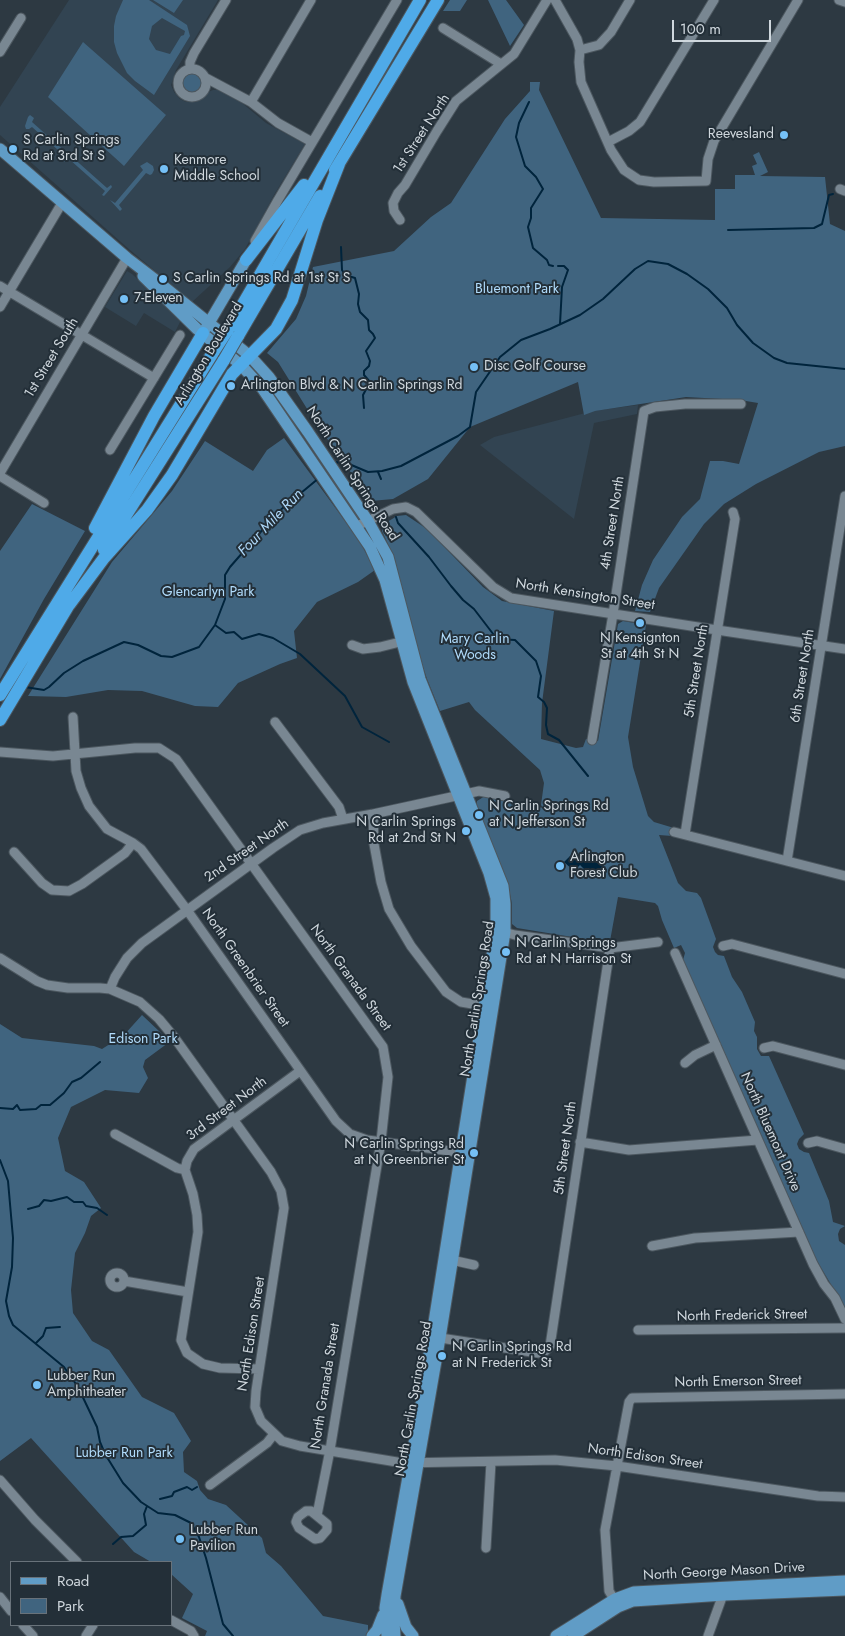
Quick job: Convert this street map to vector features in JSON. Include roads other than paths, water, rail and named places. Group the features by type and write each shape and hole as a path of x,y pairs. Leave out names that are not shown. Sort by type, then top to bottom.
{"highway":[{"name":"Arlington Boulevard","path":"234,332 331,150 420,0"},
{"name":"Arlington Boulevard","path":"0,695 25,653 64,602 339,164 438,0"},
{"path":"246,260 331,150"},
{"path":"64,602 147,510 172,475 232,374 276,329 292,300 317,220 339,164"},
{"path":"64,602 131,457 206,328"},
{"name":"Arlington Boulevard","path":"2,716 44,646 64,602"}],"main road":[{"path":"0,149 127,258 184,302 206,328"},
{"path":"127,258 166,300 206,328"},
{"path":"206,328 246,260"},
{"path":"166,300 184,302"},
{"name":"North Carlin Springs Road","path":"206,328 245,361 269,377 320,461 333,480 368,521 388,557 394,576 413,682 462,796 494,888 497,908 500,931 436,1337 385,1608 387,1636"},
{"name":"North Carlin Springs Road","path":"333,480 378,561 405,641"},
{"name":"North Carlin Springs Road","path":"395,1636 395,1596 414,1462"},
{"name":"North George Mason Drive","path":"556,1636 617,1603 725,1591 845,1581"},
{"name":"North George Mason Drive","path":"725,1591 845,1590"},
{"path":"395,1596 406,1627 413,1636"},
{"name":"North George Mason Drive","path":"573,1636 617,1603"},
{"path":"372,1636 377,1630 385,1608"}],"street":[{"path":"190,68 190,62 194,53 226,0"},
{"path":"251,102 311,0"},
{"path":"246,260 278,200 396,0"},
{"name":"1st Street North","path":"400,220 394,211 393,203 456,102 514,54 547,0"},
{"path":"555,0 577,39 580,50 581,82 608,142 624,170 639,180 654,182 706,180 708,159 714,141 798,0"},
{"path":"580,50 598,45 611,32 630,0"},
{"path":"608,142 629,131 640,122 714,0"},
{"path":"840,0 845,2"},
{"path":"0,52 22,18"},
{"path":"443,28 500,64"},
{"path":"206,78 205,89 202,93 192,97 183,94 178,87 180,74 190,68 197,69 206,78 251,102 278,123 312,142"},
{"path":"0,307 62,203"},
{"name":"1st Street South","path":"0,475 127,258"},
{"path":"0,286 154,378"},
{"path":"110,450 180,335"},
{"name":"4th Street North","path":"592,740 644,411 655,407 685,404 741,404"},
{"path":"0,475 44,503"},
{"name":"6th Street North","path":"787,861 845,496"},
{"name":"North Kensington Street","path":"357,526 393,509 406,507 421,516 493,587 511,598 845,649"},
{"name":"5th Street North","path":"685,834 735,519 733,512"},
{"path":"352,645 363,649 405,641"},
{"name":"North Greenbrier Street","path":"73,717 76,740 74,754 76,770 80,788 89,806 107,829 141,849 187,910 336,1121 350,1134 367,1140 465,1153"},
{"path":"275,722 339,807 343,819"},
{"name":"North Granada Street","path":"0,752 53,756 135,748 159,748 176,760 383,1047 388,1077 380,1141 330,1450 317,1516"},
{"name":"2nd Street North","path":"110,989 128,958 142,943 300,830 343,819 478,792 505,796"},
{"path":"373,814 374,844 381,882 389,909 411,946 446,992 461,1002 488,1007"},
{"path":"674,832 845,876"},
{"path":"14,852 47,887 52,890 69,892 125,853 133,843"},
{"path":"500,931 610,948 658,942"},
{"path":"723,946 732,944 845,974"},
{"name":"5th Street North","path":"436,1337 538,1353 546,1351 550,1346 610,948"},
{"name":"North Bluemont Drive","path":"675,952 813,1264 824,1284 836,1298 845,1319"},
{"name":"North Edison Street","path":"0,958 37,981 47,985 68,988 110,989 140,1002 174,1037 271,1172 281,1191 284,1208 259,1369 255,1407 260,1421 282,1441 300,1446 403,1463 551,1460 617,1466 818,1496 845,1497"},
{"path":"685,1063 695,1055 716,1045"},
{"path":"764,1048 773,1046 845,1065"},
{"name":"3rd Street North","path":"185,1170 187,1161 194,1149 300,1071"},
{"path":"114,1134 177,1168 185,1170 193,1194 198,1232 181,1340 187,1353 203,1364 220,1368 259,1369"},
{"path":"580,1142 630,1150 758,1140"},
{"path":"808,1143 817,1141 845,1149"},
{"path":"652,1246 695,1238 799,1232"},
{"path":"448,1260 474,1265"},
{"path":"124,1281 188,1292"},
{"name":"North Frederick Street","path":"638,1330 845,1328"},
{"name":"North Emerson Street","path":"617,1466 629,1402 632,1398 845,1394"},
{"path":"210,1485 266,1443 274,1434"},
{"path":"486,1548 490,1462"},
{"path":"617,1466 605,1530 610,1591 617,1603"},
{"path":"0,1480 76,1561"},
{"path":"708,1636 725,1591"},
{"path":"0,1598 10,1610"},
{"path":"172,1621 191,1631 194,1636"},
{"path":"24,1626 33,1636"}],"waterway":[{"path":"529,102 519,123 516,137 525,166 536,177 543,189 531,208 531,218 528,227 533,248 547,260 549,265 553,266"},
{"path":"728,230 814,228 822,224 829,195 833,194"},
{"path":"341,247 342,270 345,275 355,278 359,294 358,304 360,312 368,320 369,330 375,338 366,351 370,361 369,366 364,371 364,375 370,382 363,395 364,408"},
{"name":"Four Mile Run","path":"336,464 337,462 349,464 368,472 382,471 401,466 458,436 470,427 476,392 500,357 521,340 580,315 603,299 635,269 648,261 668,264 687,274 708,289 727,308 737,325 753,343 774,358 787,363 845,369"},
{"path":"558,266 564,266 568,270 562,287 560,324"},
{"name":"Four Mile Run","path":"340,462 345,456"},
{"path":"378,472 381,479"},
{"name":"Four Mile Run","path":"25,687 44,690 64,673 83,661 124,642 138,645 161,656 172,657 199,647 215,625 225,599 225,575 230,567 278,512 319,478"},
{"path":"396,517 398,523 429,557 463,600 474,609 497,639 515,640 536,661 541,676 538,697 547,708 546,725 548,734 559,740 588,776"},
{"path":"215,625 226,633 234,632 242,639 259,634 273,638 300,654 345,696 362,727 389,742"},
{"path":"0,1108 13,1109 17,1105 20,1110 36,1109 41,1105 50,1105 64,1093 72,1082 81,1078 100,1062"},
{"path":"0,1160 8,1181 13,1238 12,1267 6,1301 13,1325 64,1367 78,1387 97,1427 105,1454 123,1483 141,1502 158,1513 175,1515 191,1523 199,1537 206,1558 223,1624 233,1636"},
{"path":"28,1209 39,1206 44,1200 51,1201 67,1197 74,1202 83,1202 86,1206 97,1208 107,1215"},
{"path":"36,1343 43,1336 46,1328 60,1327"},
{"path":"160,1499 172,1496 174,1492 187,1487 192,1490 197,1487"},
{"path":"113,1544 121,1537 133,1536 146,1525 144,1514 147,1506"}],"place":[{"name":"Reevesland","path":"784,135"},
{"name":"S Carlin Springs Rd at 3rd St S","path":"13,149"},
{"name":"Kenmore Middle School","path":"164,169"},
{"name":"S Carlin Springs Rd at 1st St S","path":"163,279"},
{"name":"7-Eleven","path":"124,299"},
{"name":"Disc Golf Course","path":"474,367"},
{"name":"Arlington Blvd & N Carlin Springs Rd","path":"231,386"},
{"name":"N Kensignton St at 4th St N","path":"640,623"},
{"name":"N Carlin Springs Rd at N Jefferson St","path":"479,815"},
{"name":"N Carlin Springs Rd at 2nd St N","path":"466,831"},
{"name":"Arlington Forest Club","path":"560,866"},
{"name":"N Carlin Springs Rd at N Harrison St","path":"506,952"},
{"name":"N Carlin Springs Rd at N Greenbrier St","path":"474,1153"},
{"name":"N Carlin Springs Rd at N Frederick St","path":"442,1356"},
{"name":"Lubber Run Amphitheater","path":"37,1385"},
{"name":"Lubber Run Pavilion","path":"180,1539"}],"park label":[{"name":"Bluemont Park","path":"517,290"},
{"name":"Glencarlyn Park","path":"208,593"},
{"name":"Mary Carlin Woods","path":"475,648"},
{"name":"Edison Park","path":"143,1040"},
{"name":"Lubber Run Park","path":"124,1454"}]}
